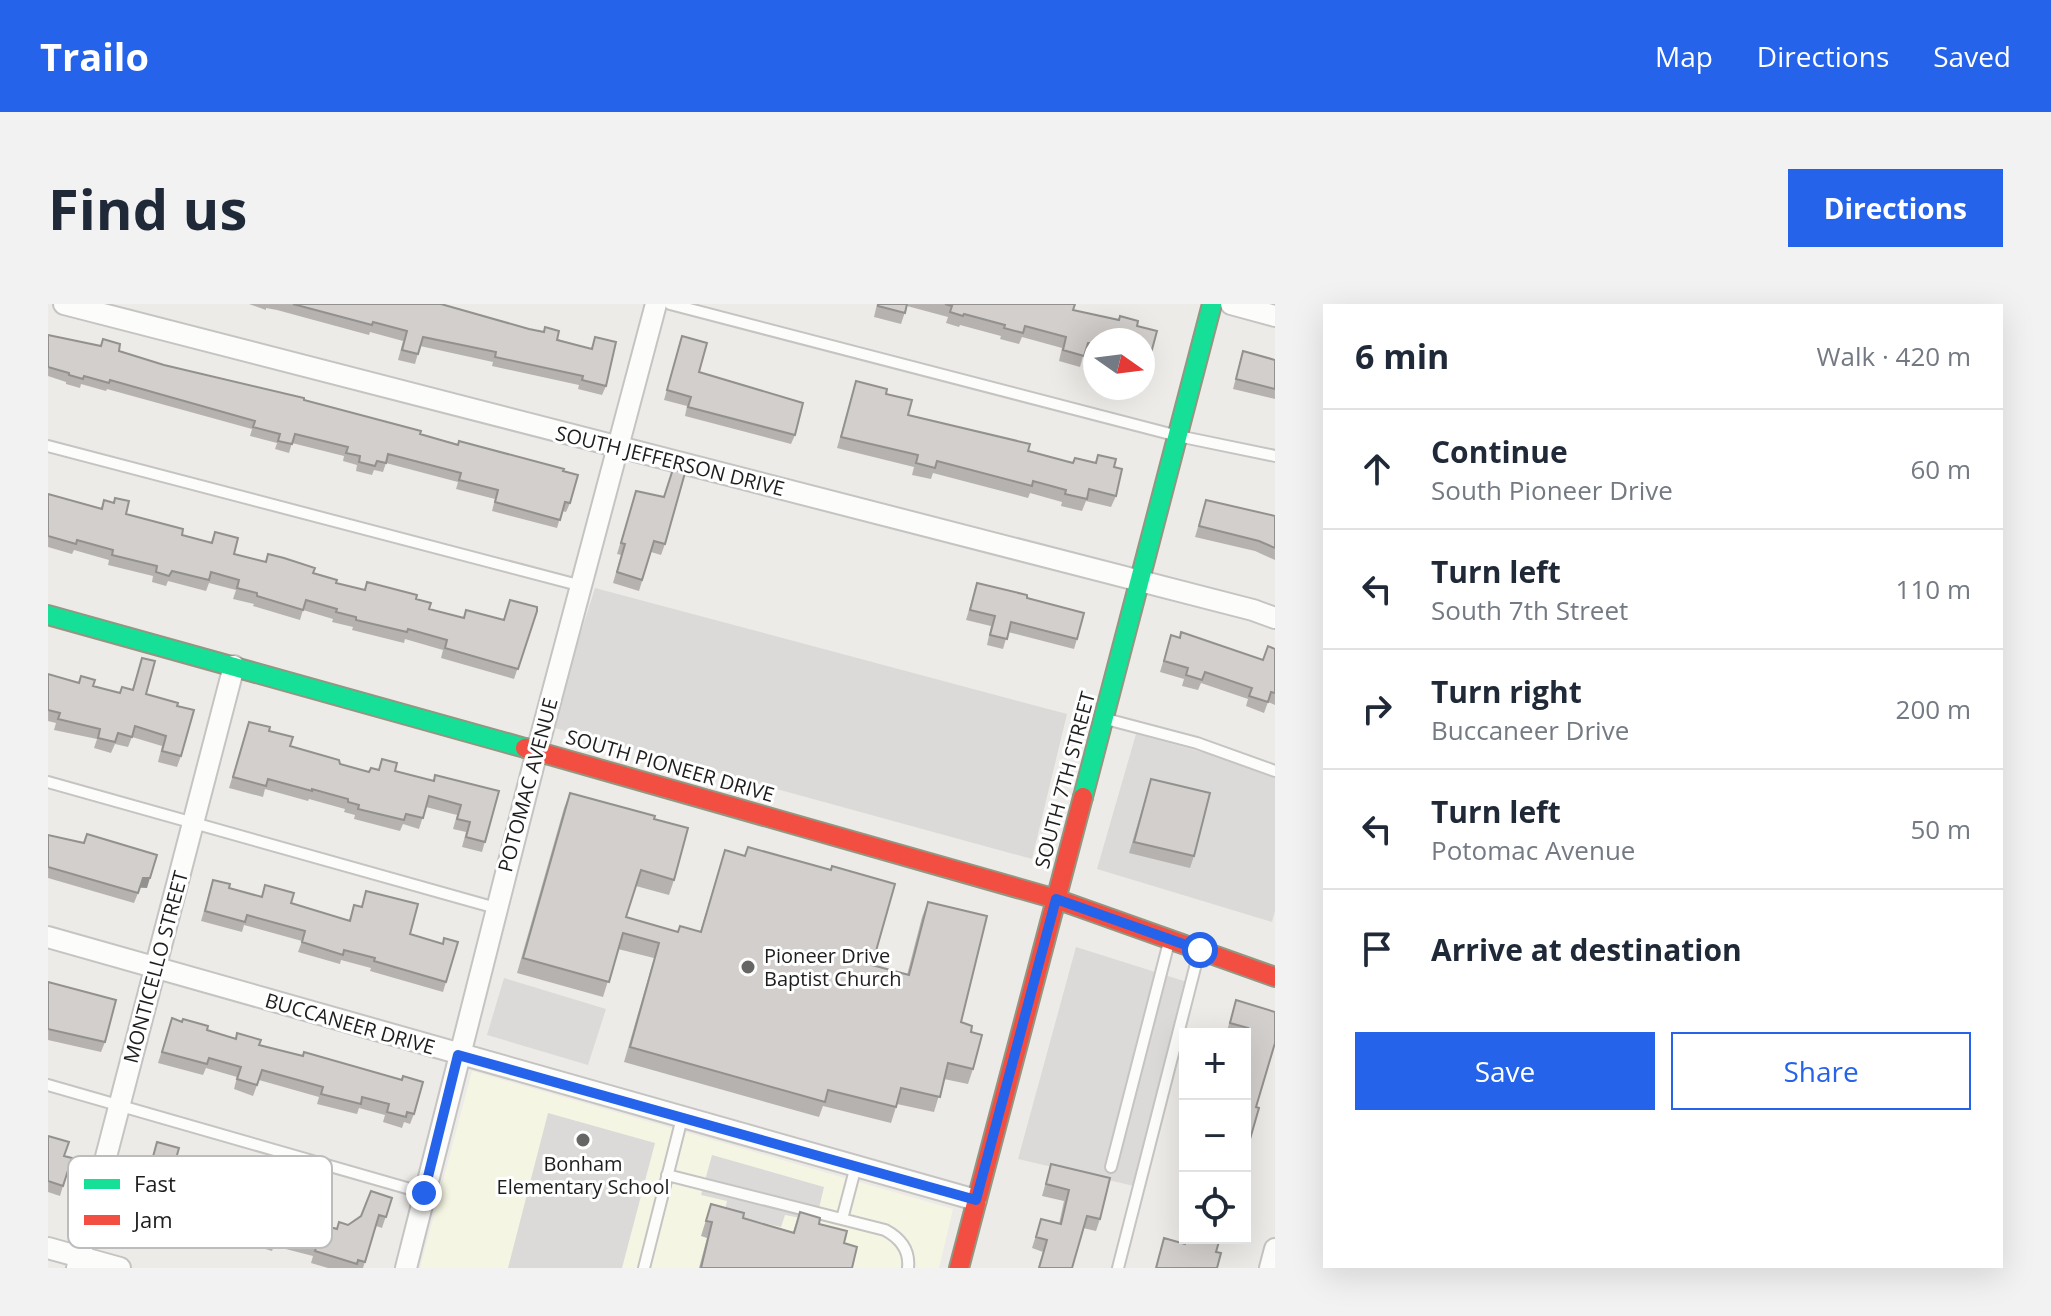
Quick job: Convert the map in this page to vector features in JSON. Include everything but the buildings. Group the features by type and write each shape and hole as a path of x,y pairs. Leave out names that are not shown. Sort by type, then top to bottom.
{"street":[{"name":"SOUTH JEFFERSON DRIVE","path":"64,304 1275,618"},
{"name":"POTOMAC AVENUE","path":"406,1268 496,908 656,304"},
{"name":"SOUTH 7TH STREET","path":"959,1268 1212,304"},
{"path":"1231,304 1275,316"},
{"name":"SOUTH PIONEER DRIVE","path":"48,615 1056,899 1275,977"},
{"name":"MONTICELLO STREET","path":"106,1156 234,666"},
{"name":"BUCCANEER DRIVE","path":"48,937 976,1200"},
{"path":"48,1248 78,1262 120,1268"},
{"path":"1270,1268 1275,1249"}],"lane":[{"path":"670,304 1178,436 1275,456"},
{"path":"48,446 582,586"},
{"path":"1104,718 1197,743 1275,771"},
{"path":"48,782 496,908"},
{"path":"1111,1167 1170,940"},
{"path":"1118,1268 1200,950"},
{"path":"48,1085 296,1156"},
{"path":"644,1268 682,1118"},
{"path":"332,1166 424,1193"},
{"path":"842,1219 856,1166"},
{"path":"667,1175 885,1230 897,1236 905,1247 908,1268"}],"shaded area":[{"path":"595,588 1067,714 1032,859 551,727"},
{"path":"1136,734 1231,760 1275,778 1275,911 1272,922 1097,869"},
{"path":"1076,947 1187,982 1134,1186 1018,1159"},
{"path":"504,978 606,1009 588,1065 487,1035"},
{"name":"Bonham Elementary School","path":"472,1071 953,1209 939,1268 420,1268"},
{"path":"548,1113 655,1143 622,1268 508,1268"},
{"path":"712,1155 824,1187 816,1221 785,1215 781,1227 724,1214 727,1201 701,1195"}],"traffic: fast":[{"path":"1083,797 1212,304"},
{"path":"48,615 525,748"}],"traffic: jam":[{"path":"525,748 1056,899 1275,977"},
{"path":"959,1268 1083,797"}],"place":[{"name":"Pioneer Drive Baptist Church","path":"748,967"},
{"name":"Bonham Elementary School","path":"583,1140"}],"route":[{"path":"424,1193 458,1055 976,1200 1056,899 1200,950"}]}
